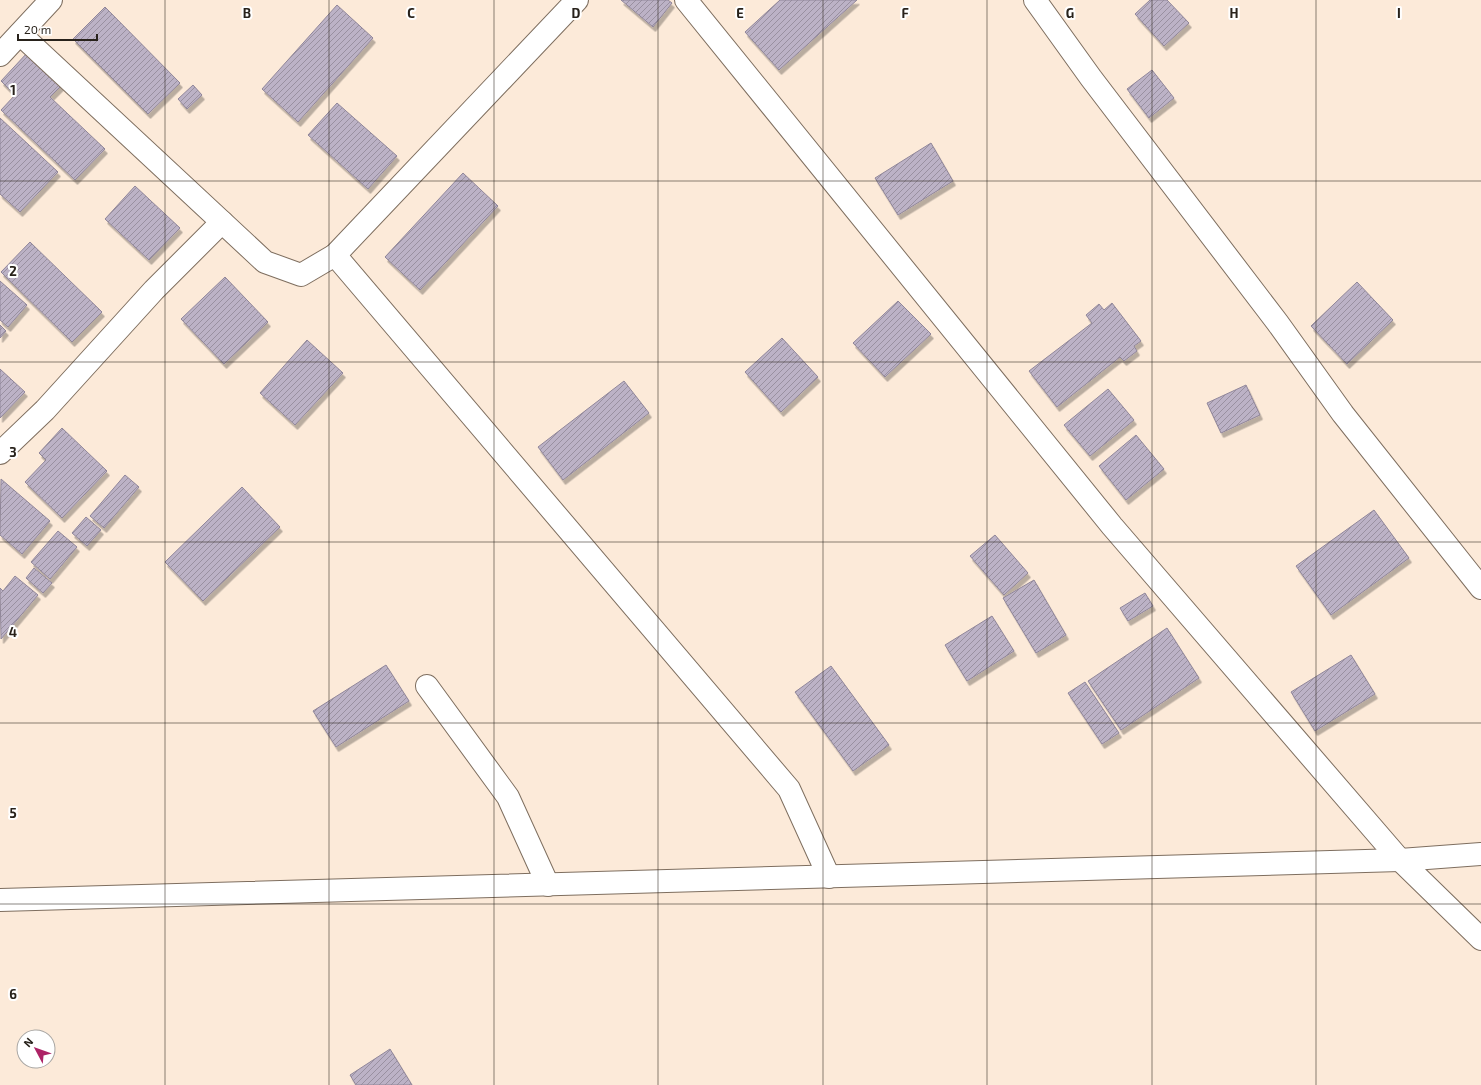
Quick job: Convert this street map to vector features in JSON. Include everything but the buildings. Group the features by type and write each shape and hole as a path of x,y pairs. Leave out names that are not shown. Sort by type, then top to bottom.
{"street":[{"path":"0,55 52,0"},
{"path":"20,34 265,262 300,275 335,255 577,0"},
{"path":"686,0 1112,526 1400,860 1481,939"},
{"path":"1035,0 1092,78 1277,322 1343,414 1481,588"},
{"path":"0,453 45,410 154,290 222,222"},
{"path":"335,255 789,789 829,877"},
{"path":"427,686 508,798 548,885"},
{"path":"0,900 1400,860 1481,854"}]}
